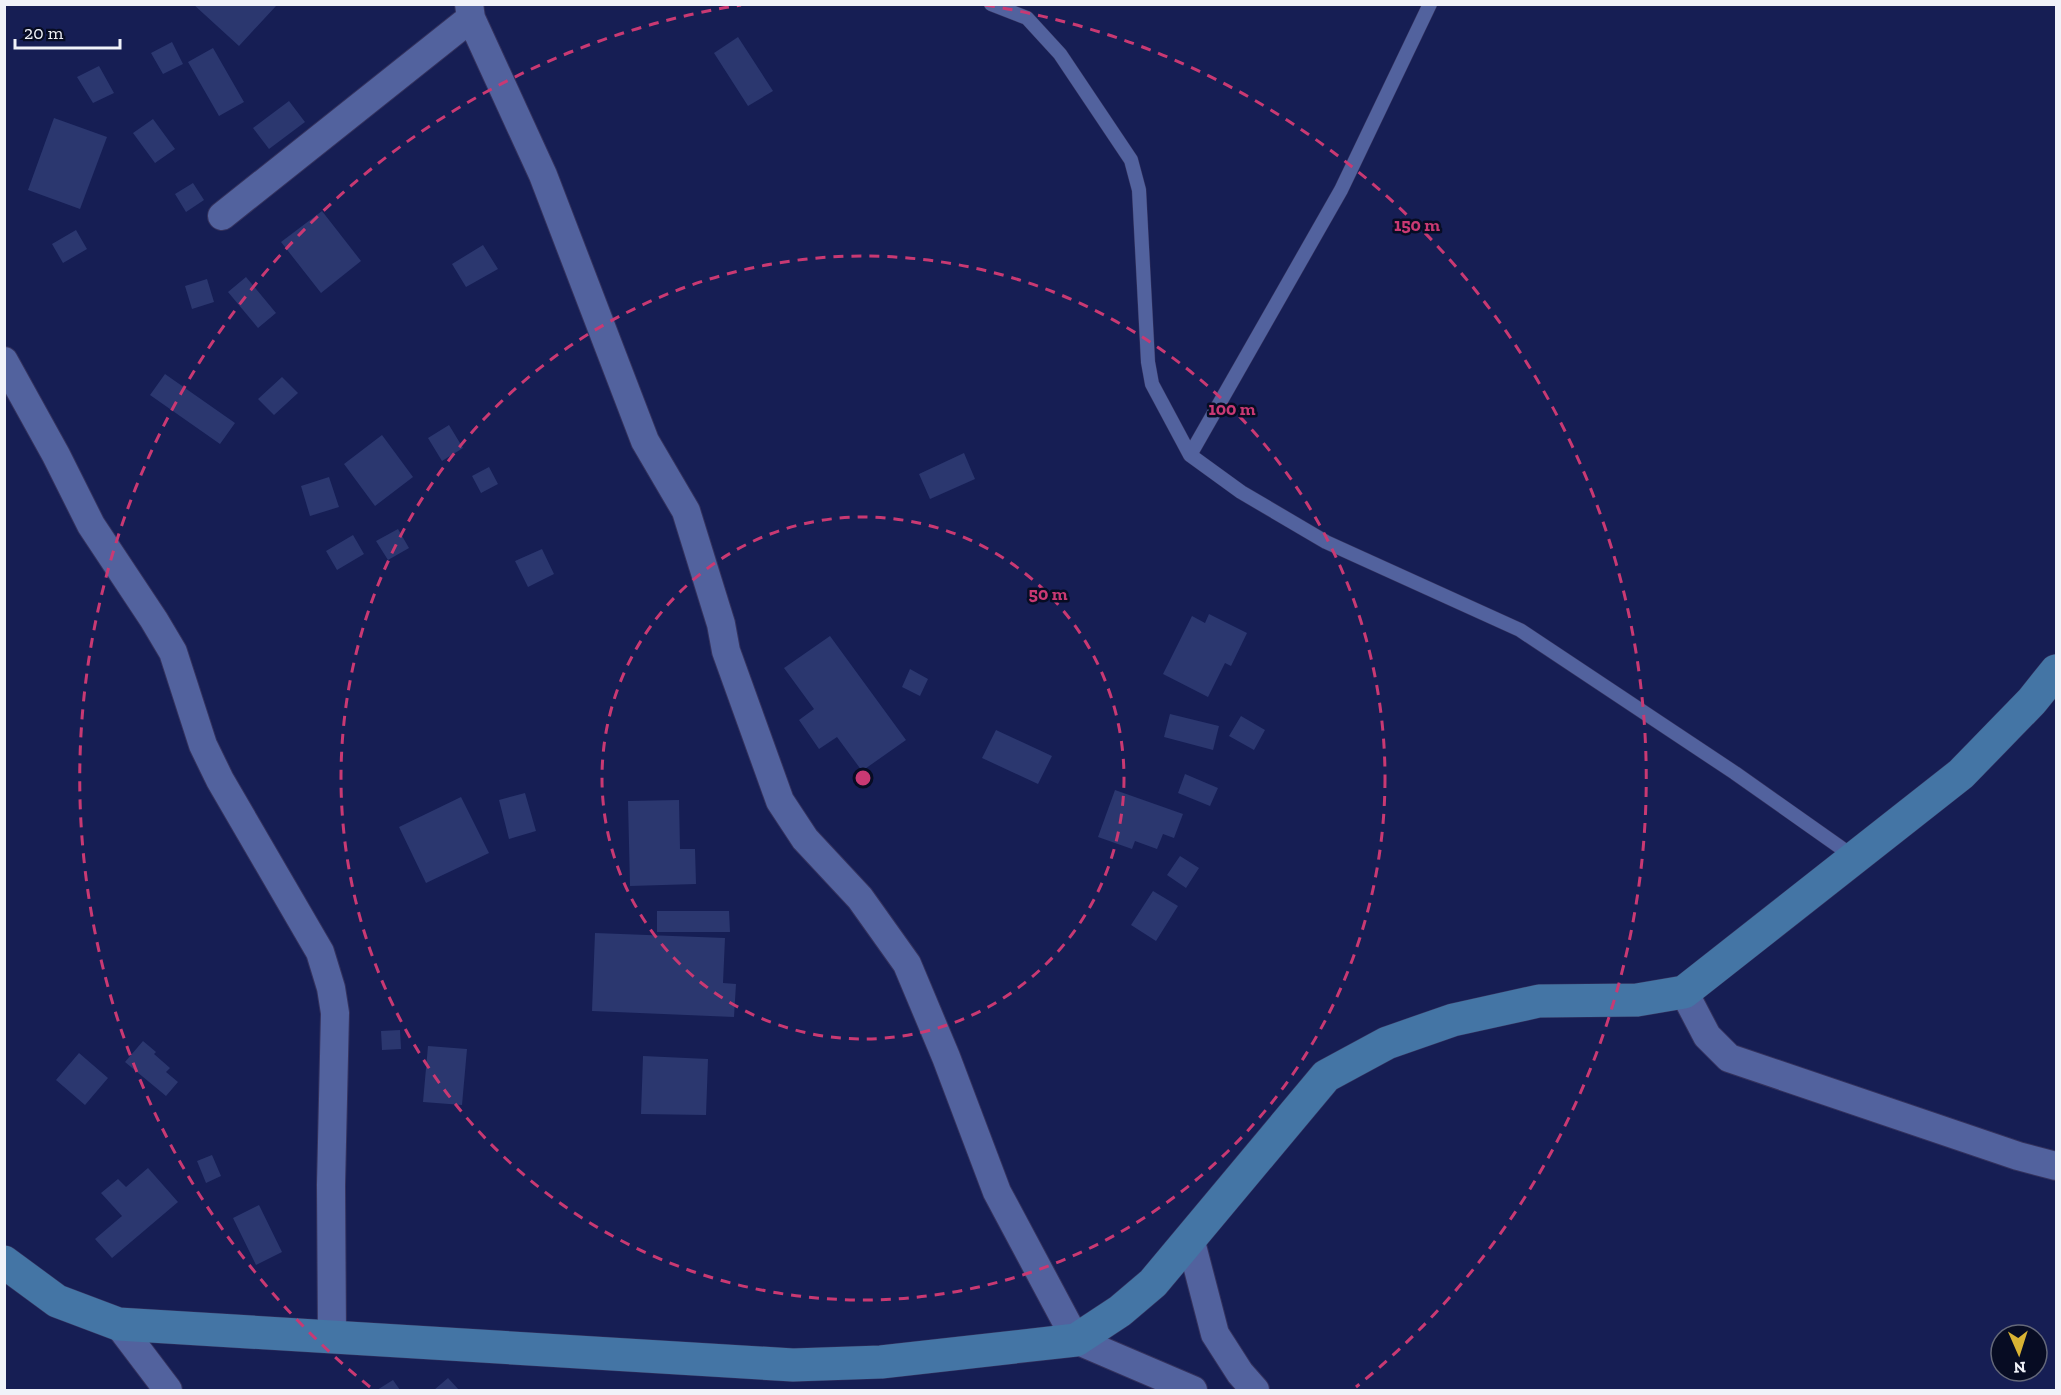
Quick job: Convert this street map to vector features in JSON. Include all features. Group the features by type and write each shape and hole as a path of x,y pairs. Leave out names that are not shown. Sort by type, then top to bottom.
{"street":[{"path":"222,216 470,11 543,175 645,441 686,512 721,624 726,651 780,801 805,839 860,898 907,964 946,1057 997,1192 1076,1340 1193,1390"},
{"path":"4,361 56,455 91,525 173,652 203,745 220,780 320,952 332,988 335,1013 331,1185 332,1337"},
{"path":"4,1262 57,1301 118,1324 792,1365 881,1362 1076,1340 1120,1311 1153,1282 1326,1076 1387,1043 1453,1020 1539,1000 1637,999 1684,992 1961,774 2032,701 2056,671"},
{"path":"1684,992 1707,1036 1729,1058 2018,1156 2056,1166"},
{"path":"1190,1238 1215,1334 1239,1373 1255,1390"},
{"path":"118,1324 168,1390"}],"lane":[{"path":"991,4 1027,18 1059,54 1131,160 1139,190 1148,362 1152,384 1190,455 1241,492 1326,542 1520,630 1735,773 1855,858"},
{"path":"1190,455 1341,190 1430,4"}],"building":[{"path":"193,4 275,4 276,6 239,46"},
{"path":"738,37 773,91 748,106 714,53"},
{"path":"172,42 183,64 163,74 151,53"},
{"path":"213,48 244,102 219,116 188,62"},
{"path":"99,66 114,93 93,103 77,77"},
{"path":"289,101 305,122 269,149 253,128"},
{"path":"54,118 107,137 80,209 28,190"},
{"path":"153,119 175,149 155,163 133,133"},
{"path":"193,183 204,200 186,212 175,194"},
{"path":"322,211 361,261 321,293 281,242"},
{"path":"76,230 87,249 63,263 52,244"},
{"path":"483,245 498,269 466,287 452,264"},
{"path":"246,277 276,313 258,328 228,292"},
{"path":"207,279 214,302 192,309 185,286"},
{"path":"165,374 235,423 220,444 150,395"},
{"path":"282,377 298,393 274,415 258,399"},
{"path":"449,425 463,448 442,461 428,438"},
{"path":"382,435 413,477 375,506 344,464"},
{"path":"964,453 975,479 930,499 919,474"},
{"path":"489,467 498,484 481,493 472,476"},
{"path":"329,477 339,507 310,516 301,486"},
{"path":"398,529 409,548 388,560 376,541"},
{"path":"353,535 364,554 337,570 326,551"},
{"path":"542,549 554,574 528,587 515,561"},
{"path":"1209,614 1247,633 1231,666 1225,663 1208,697 1163,674 1192,616 1205,623"},
{"path":"830,636 906,740 862,771 837,737 819,749 799,720 814,709 784,668"},
{"path":"910,669 928,679 920,696 902,687"},
{"path":"1170,714 1219,726 1213,750 1164,737"},
{"path":"1241,716 1265,730 1254,750 1229,736"},
{"path":"996,730 1052,756 1038,784 982,758"},
{"path":"1185,774 1218,788 1210,806 1178,793"},
{"path":"1115,790 1183,814 1174,838 1163,834 1157,849 1135,841 1132,849 1098,837"},
{"path":"525,793 536,831 509,839 499,800"},
{"path":"461,797 489,853 426,883 399,827"},
{"path":"679,800 680,849 695,849 696,884 630,886 628,801"},
{"path":"1180,856 1199,868 1186,888 1167,875"},
{"path":"1153,891 1178,906 1156,941 1131,925"},
{"path":"657,911 729,911 730,932 657,932"},
{"path":"595,933 725,938 723,983 736,984 734,1017 592,1011"},
{"path":"400,1030 401,1049 382,1050 381,1031"},
{"path":"143,1041 170,1068 166,1072 178,1082 166,1096 125,1062"},
{"path":"428,1046 467,1049 462,1105 423,1102"},
{"path":"79,1053 108,1078 85,1105 56,1080"},
{"path":"643,1056 708,1059 706,1115 641,1114"},
{"path":"212,1155 221,1176 206,1183 197,1161"},
{"path":"148,1168 178,1202 112,1258 95,1239 122,1216 101,1193 118,1179 126,1187"},
{"path":"259,1205 282,1252 256,1265 233,1218"},
{"path":"448,1378 459,1390 434,1390"},
{"path":"393,1380 400,1390 377,1390"}]}
